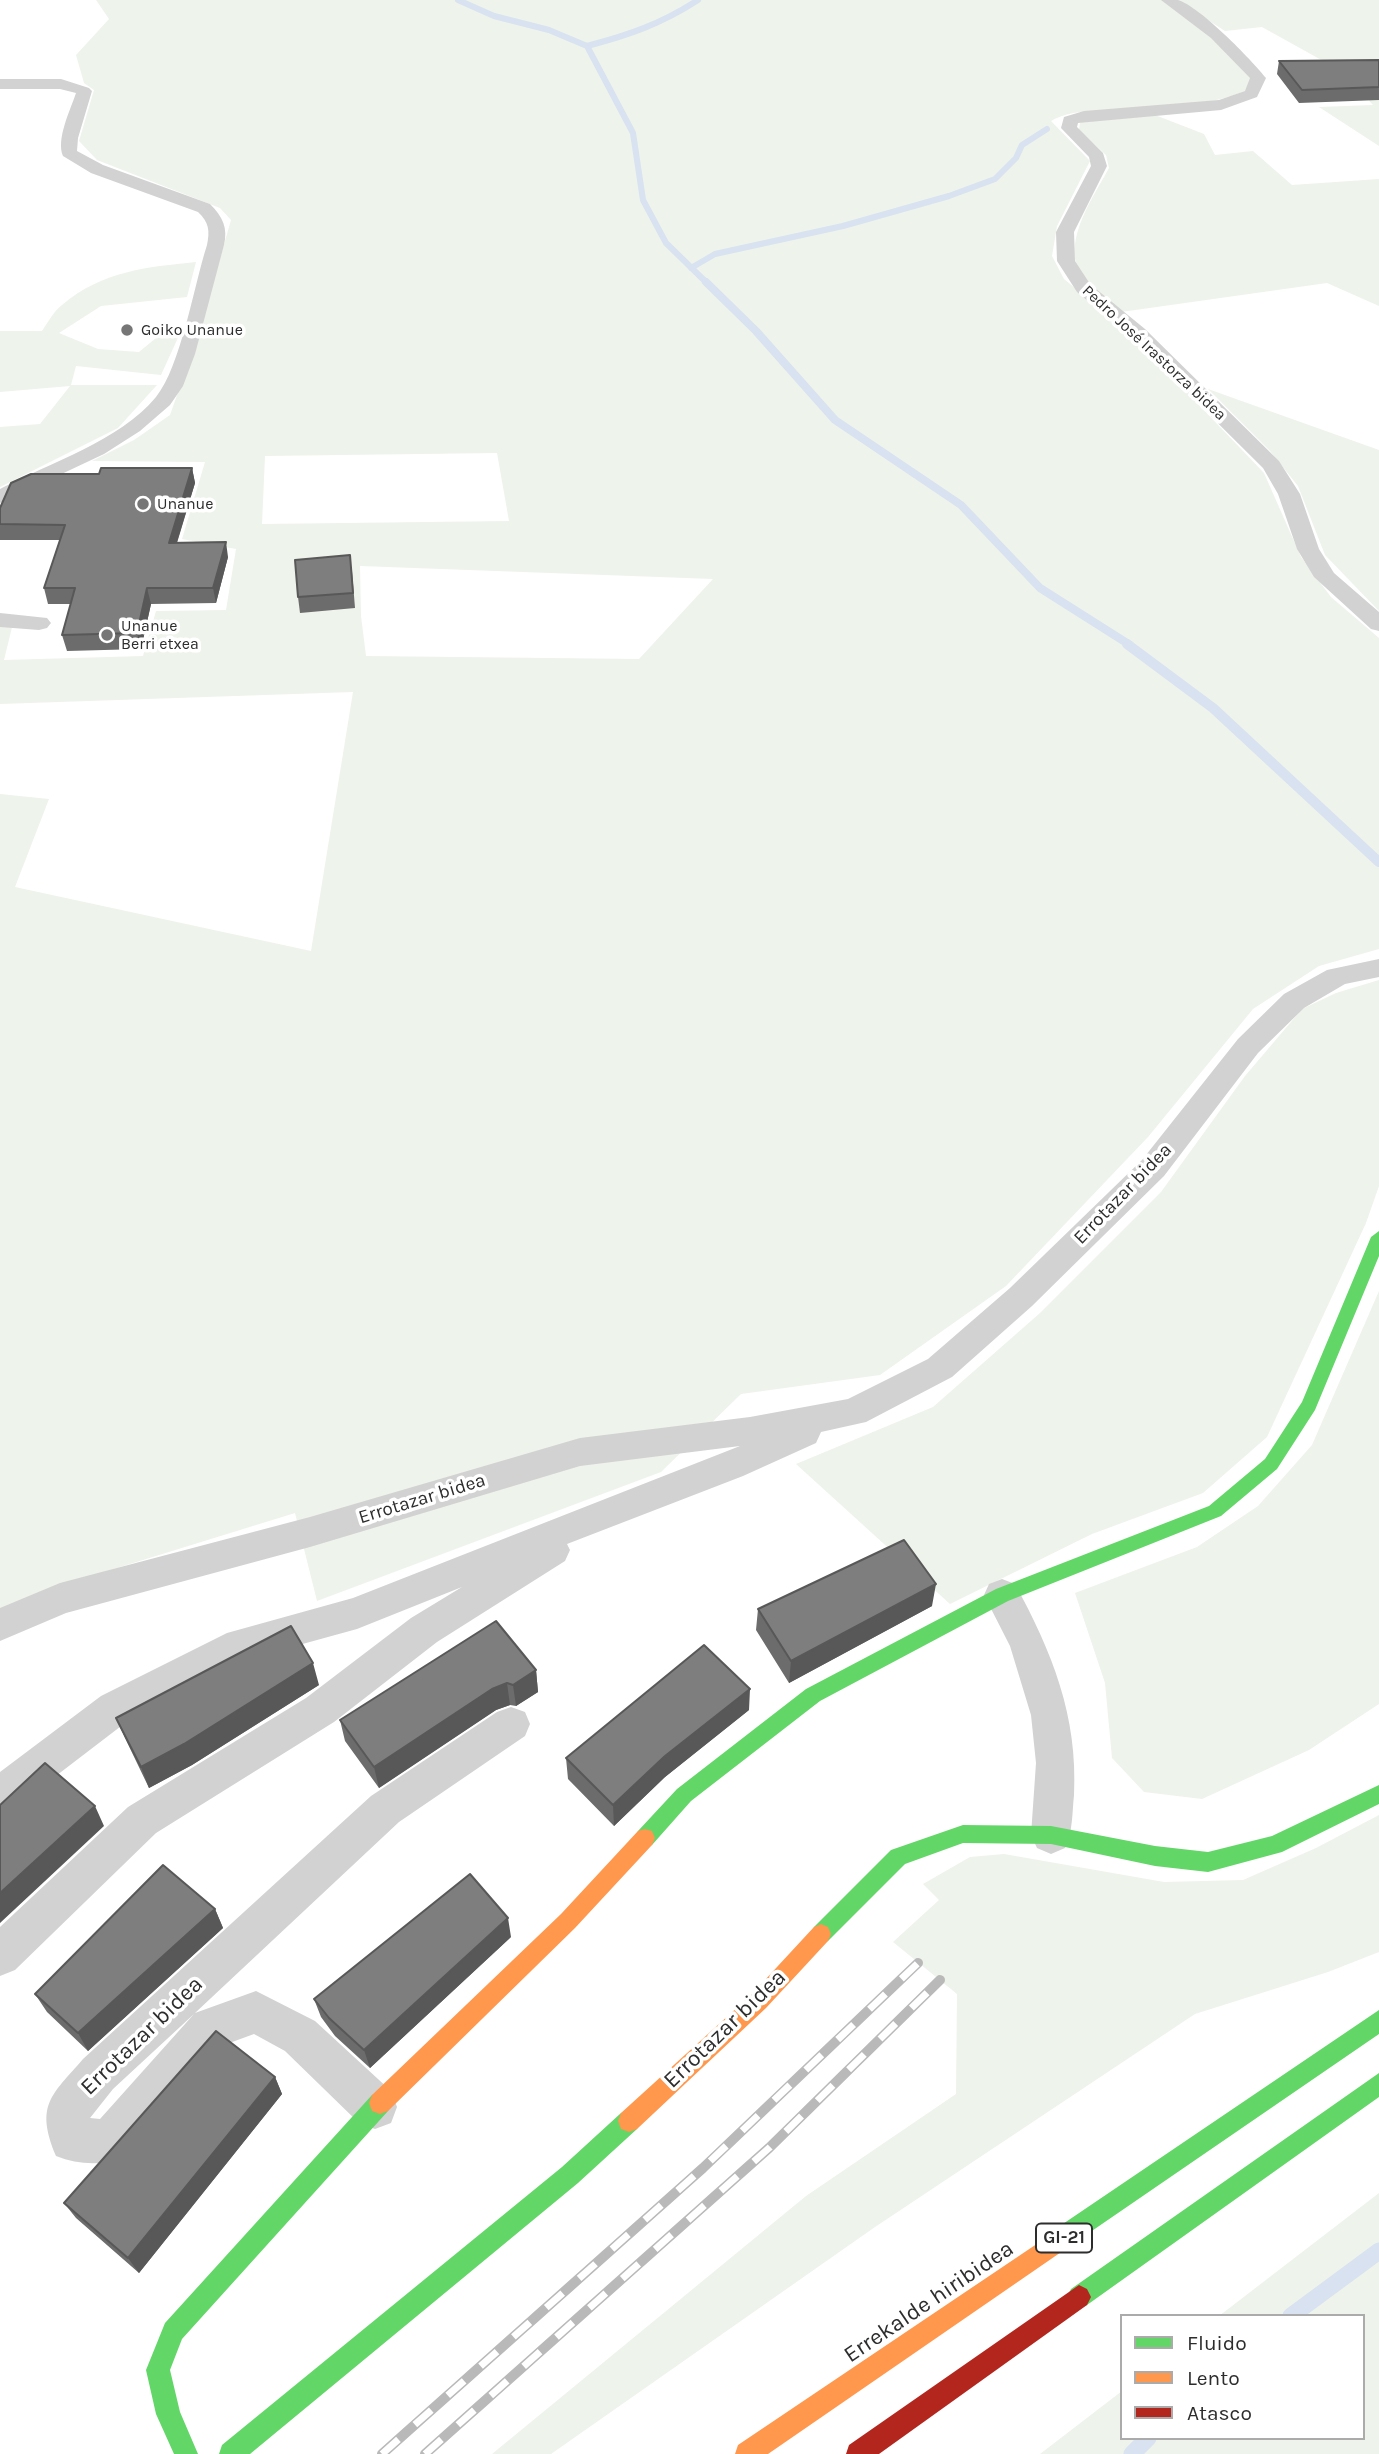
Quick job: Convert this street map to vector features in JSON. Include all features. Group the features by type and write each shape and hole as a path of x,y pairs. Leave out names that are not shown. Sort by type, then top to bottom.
{"street":[{"name":"Pedro José Irastorza bidea","path":"1168,0 1202,22 1237,52 1258,78 1251,94 1221,105 1084,116 1070,120 1069,128 1097,156 1099,166 1065,232 1066,261 1083,288 1138,333 1272,466 1289,494 1308,549 1325,577 1379,624"},
{"path":"0,84 61,84 84,91 70,138 69,153 97,169 204,208 214,215 218,224 216,244 184,357 165,399 130,432 91,454 0,497"},
{"path":"0,620 39,623"},
{"name":"Errotazar bidea","path":"0,1795 115,1708 240,1645 357,1613 625,1504 730,1466 854,1412 940,1368 1021,1297 1153,1168 1248,1046 1294,1001 1337,977 1379,968"},
{"path":"186,2454 168,2414 158,2370 173,2331 374,2107 568,1921 684,1796 813,1695 1002,1595 1215,1511 1271,1464 1309,1405 1379,1237"},
{"name":"Errotazar bidea","path":"0,1625 60,1599 310,1532 580,1452 750,1431 854,1412"},
{"name":"Errotazar bidea","path":"0,1955 142,1820 320,1710 424,1630 625,1504"},
{"path":"1002,1595 1028,1643 1050,1715 1056,1763 1051,1835"},
{"name":"Errotazar bidea","path":"374,2107 300,2036 256,2012 210,2028 110,2141 72,2140 67,2111 98,2074 385,1810 511,1724"},
{"name":"Errotazar bidea","path":"231,2454 570,2175 759,2001 851,1902 898,1857 963,1834 1051,1835 1131,1852 1208,1863 1275,1845 1379,1794"},
{"name":"Errekalde hiribidea","path":"747,2454 1379,2021"},
{"name":"GI-21","path":"858,2454 1379,2084"}],"shaded area":[{"path":"96,0 1162,0 1195,21 1251,76 1247,90 1217,100 1184,106 1075,113 1051,121 1090,161 1057,226 1052,256 1064,279 1132,335 1264,473 1301,557 1331,597 1379,638 1379,949 1319,966 1253,1009 1148,1137 1006,1286 880,1375 741,1394 661,1472 317,1601 295,1513 62,1585 0,1609 0,794 49,799 15,887 311,951 353,692 0,704 0,615 15,615 4,660 143,656 156,611 226,610 236,549 182,539 205,462 92,461 134,440 170,415 198,336 231,220 220,208 97,160 79,141 94,90 84,83 76,55 109,19","holes":["497,453 509,521 262,524 265,456","360,566 713,579 639,659 366,656 361,616"]},
{"path":"1177,0 1379,0 1379,146 1319,107 1373,105 1343,72 1262,27 1225,31"},
{"path":"1155,115 1204,134 1215,155 1253,151 1292,185 1379,179 1379,306 1327,283 1121,312 1097,293 1084,280 1077,267 1076,238 1087,208 1109,168 1106,155 1079,130 1080,123 1092,118"},
{"path":"196,262 187,297 101,306 59,333 98,349 139,352 168,328 182,329 161,375 76,366 71,385 157,385 118,428 0,487 0,427 40,424 70,386 0,392 0,331 42,331 62,305 93,285 143,269"},
{"path":"1208,389 1379,450 1379,611 1325,555 1298,486 1270,451"},
{"path":"1379,980 1379,1186 1366,1223 1267,1437 1203,1493 1092,1534 950,1604 796,1464 933,1407 1040,1313 1161,1192 1245,1076 1302,1009 1336,993"},
{"path":"1379,1291 1379,1704 1309,1750 1202,1799 1144,1792 1112,1758 1105,1683 1075,1593 1197,1547 1258,1506 1312,1445"},
{"path":"1379,1815 1379,1952 1328,1972 1195,2014 875,2227 551,2454 492,2454 806,2196 956,2094 957,1994 893,1942 939,1900 923,1884 970,1857 1004,1854 1164,1882 1243,1880 1316,1848"},
{"path":"1379,2193 1379,2454 1040,2454 1120,2393 1120,2440 1365,2440 1365,2314 1222,2314"}],"building":[{"path":"1379,60 1379,87 1302,90 1279,61"},
{"path":"101,468 192,468 169,543 226,542 213,588 147,588 137,633 62,635 75,588 44,588 65,525 0,524 0,508 11,483 31,474 99,474"},
{"path":"350,555 353,593 298,597 295,560"},
{"path":"904,1540 936,1584 791,1661 758,1609"},
{"path":"496,1621 536,1670 513,1685 507,1683 492,1689 374,1767 340,1720"},
{"path":"291,1626 313,1663 184,1744 141,1767 116,1718"},
{"path":"704,1645 750,1689 665,1756 613,1805 566,1758"},
{"path":"45,1763 95,1806 0,1893 0,1805"},
{"path":"163,1865 215,1909 78,2033 35,1994"},
{"path":"470,1874 508,1918 364,2050 329,2018 314,1999"},
{"path":"216,2031 275,2077 128,2258 64,2203"}],"waterway":[{"path":"458,0 494,16 549,30 587,46"},
{"path":"587,46 644,28 698,0"},
{"path":"587,46 633,133 643,200 666,243 691,268"},
{"path":"691,268 715,254 843,226 949,196 995,179 1016,158 1022,145 1047,129"},
{"path":"691,268 708,284"},
{"path":"706,282 756,331 835,420 961,505 1040,588 1130,645"},
{"path":"1127,644 1213,708 1379,862"},
{"path":"1294,2314 1379,2251"},
{"path":"1132,2454 1146,2440"}],"railway":[{"path":"382,2454 703,2168 918,1963"},
{"path":"425,2454 769,2148 940,1980"}],"traffic: fast":[{"path":"645,1838 684,1795 813,1695 1002,1595 1215,1511 1271,1464 1309,1405 1379,1237"},
{"path":"821,1934 898,1857 963,1834 1051,1835 1155,1856 1208,1862 1275,1845 1379,1794"},
{"path":"1059,2240 1379,2021"},
{"path":"1079,2297 1379,2084"},
{"path":"186,2454 168,2414 158,2370 173,2331 380,2103"},
{"path":"231,2454 570,2175 629,2121"}],"traffic: slow":[{"path":"380,2103 568,1921 645,1838"},
{"path":"629,2121 759,2001 821,1934"},
{"path":"747,2454 1059,2240"}],"traffic: jam":[{"path":"858,2454 1079,2297"}],"place":[{"name":"Goiko Unanue","path":"127,330"},
{"name":"Unanue","path":"143,504"},
{"name":"Unanue Berri etxea","path":"107,635"}]}
